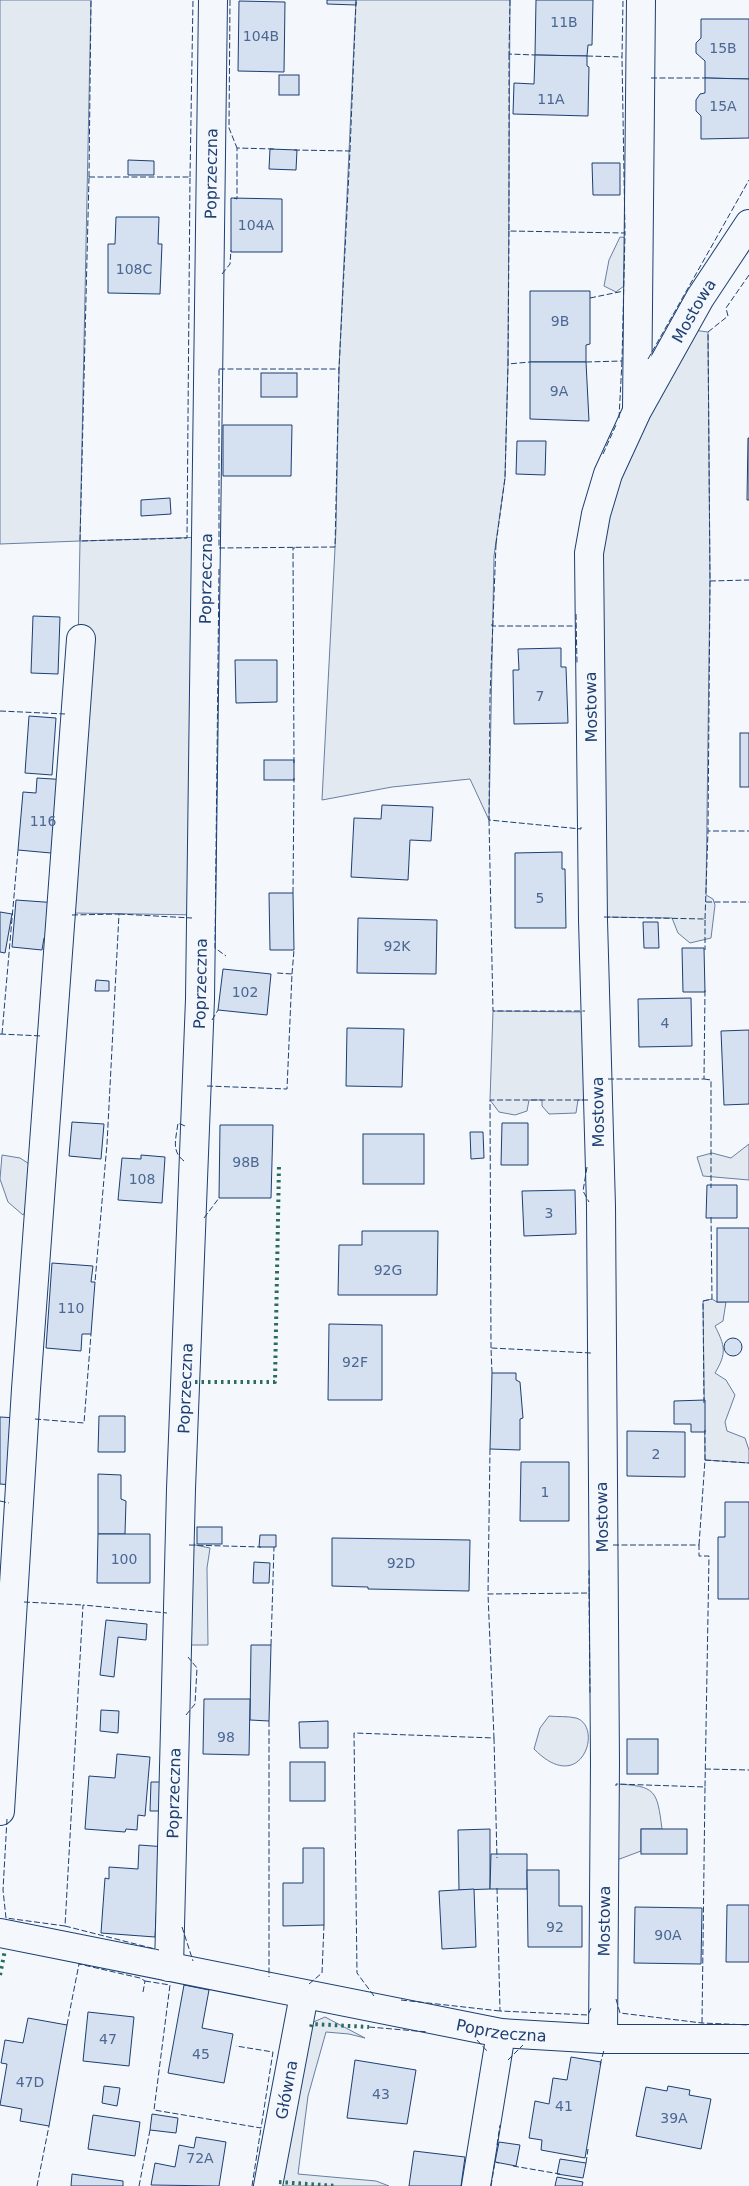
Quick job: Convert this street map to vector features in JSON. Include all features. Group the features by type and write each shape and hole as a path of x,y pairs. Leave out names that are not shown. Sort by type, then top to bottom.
{"street":[{"name":"Poprzeczna","path":"169,1967 181,1489 200,999 213,0"},
{"path":"637,411 641,0"},
{"name":"Mostowa","path":"603,2039 605,1762 601,1206 594,920 589,553 596,514 608,474 637,411 700,298 749,224"},
{"path":"0,1811 26,1389 81,639"},
{"name":"Poprzeczna","path":"0,1933 304,1995 501,2032 603,2039 749,2040"},
{"name":"Główna","path":"268,2186 304,1995"},
{"path":"476,2186 501,2032"}],"shaded area":[{"path":"0,0 91,0 80,541 0,544"},
{"path":"356,0 510,0 508,364 505,478 494,556 489,820 470,779 392,787 322,800 336,529 339,369"},
{"path":"620,237 631,238 628,283 616,292 604,286 609,260"},
{"path":"693,330 708,332 710,581 706,895 713,899 715,905 711,938 690,943 678,933 672,918 604,917 596,597 605,515 636,437"},
{"path":"206,537 202,915 73,913 80,541"},
{"path":"493,1011 588,1012 589,1100 578,1100 576,1113 549,1114 542,1106 542,1100 529,1100 527,1111 515,1115 499,1112 490,1100"},
{"path":"749,1144 749,1180 703,1176 697,1157 712,1153 731,1158"},
{"path":"2,1155 20,1158 34,1167 31,1204 23,1215 8,1202 0,1179"},
{"path":"712,1299 717,1302 726,1302 723,1321 715,1326 723,1344 723,1355 715,1373 726,1380 735,1395 725,1422 727,1431 745,1438 749,1450 749,1463 705,1460 703,1301"},
{"path":"186,1530 195,1545 210,1548 207,1568 208,1645 190,1645"},
{"path":"549,1716 576,1718 584,1724 588,1733 588,1744 584,1755 576,1763 565,1766 551,1762 534,1749 540,1728"},
{"path":"616,1784 639,1786 652,1793 656,1798 662,1829 641,1829 641,1851 617,1860"},
{"path":"325,2017 365,2038 349,2034 326,2032 308,2096 298,2174 376,2181 389,2186 277,2186 304,2026"}],"building":[{"path":"327,0 356,0 356,5 327,4"},
{"path":"536,0 593,0 592,45 588,45 587,56 535,55"},
{"path":"239,1 285,2 284,72 238,71"},
{"path":"701,19 749,19 749,79 705,78 705,61 696,53 696,43 701,38"},
{"path":"535,55 587,56 587,66 589,67 588,116 513,114 514,83 534,84"},
{"path":"279,75 299,75 299,95 279,95"},
{"path":"705,78 749,79 749,138 701,139 701,116 696,111 696,100 700,94 705,93"},
{"path":"270,149 297,150 296,170 269,169"},
{"path":"128,160 154,161 154,175 128,175"},
{"path":"592,163 620,163 620,195 593,195"},
{"path":"231,198 282,199 282,252 231,252"},
{"path":"116,217 159,217 158,244 162,244 160,294 108,293 108,244 115,244"},
{"path":"530,291 590,291 590,344 586,345 586,362 530,362"},
{"path":"530,362 586,362 589,421 530,419"},
{"path":"261,373 297,373 297,397 261,397"},
{"path":"223,425 292,425 291,476 223,476"},
{"path":"748,438 749,500 747,500"},
{"path":"517,441 546,441 545,475 516,474"},
{"path":"170,498 171,514 141,516 141,500"},
{"path":"33,616 60,617 58,674 31,673"},
{"path":"561,648 561,667 566,667 568,723 514,724 513,670 519,670 518,649"},
{"path":"235,660 277,660 277,702 236,703"},
{"path":"29,716 56,718 52,775 25,773"},
{"path":"740,733 749,733 749,787 740,787"},
{"path":"264,760 294,760 294,780 264,780"},
{"path":"37,778 69,780 62,854 18,850 23,792 36,793"},
{"path":"382,805 433,807 431,841 410,840 408,880 351,877 354,818 381,819"},
{"path":"562,852 562,869 565,869 566,928 515,928 515,853"},
{"path":"269,893 293,893 294,950 270,950"},
{"path":"16,900 58,903 48,938 44,938 42,950 12,947"},
{"path":"0,912 12,914 5,953 0,952"},
{"path":"358,918 437,920 436,974 357,973"},
{"path":"643,922 658,922 659,948 644,948"},
{"path":"682,948 704,948 705,992 683,992"},
{"path":"223,969 271,974 267,1015 218,1010"},
{"path":"96,980 109,981 109,991 95,991"},
{"path":"691,998 692,1046 639,1047 638,999"},
{"path":"347,1028 404,1029 402,1087 346,1086"},
{"path":"749,1030 749,1104 724,1105 721,1031"},
{"path":"72,1122 104,1124 101,1159 69,1156"},
{"path":"502,1123 528,1123 528,1165 501,1165"},
{"path":"220,1125 273,1125 271,1198 219,1198"},
{"path":"470,1132 483,1132 484,1158 471,1159"},
{"path":"363,1134 424,1134 424,1184 363,1184"},
{"path":"141,1155 165,1157 162,1203 118,1200 122,1158 141,1159"},
{"path":"707,1185 737,1185 737,1218 706,1218"},
{"path":"575,1190 576,1234 524,1236 522,1191"},
{"path":"717,1228 749,1228 749,1302 717,1302"},
{"path":"362,1231 438,1231 437,1295 338,1295 339,1245 362,1245"},
{"path":"52,1263 93,1266 91,1282 95,1282 91,1334 82,1334 81,1351 46,1348"},
{"path":"329,1324 382,1325 382,1400 328,1400"},
{"path":"733,1338 739,1341 742,1347 739,1353 733,1356 727,1353 724,1347 727,1341"},
{"path":"492,1373 516,1373 516,1380 520,1382 523,1418 520,1419 520,1450 490,1449"},
{"path":"705,1400 705,1432 691,1432 691,1424 674,1424 674,1401"},
{"path":"99,1416 125,1416 125,1452 98,1452"},
{"path":"0,1417 17,1418 12,1485 0,1484"},
{"path":"627,1431 685,1432 685,1477 627,1476"},
{"path":"521,1462 569,1462 569,1521 520,1521"},
{"path":"98,1474 121,1475 121,1499 126,1501 125,1534 98,1534"},
{"path":"725,1502 749,1502 749,1599 718,1599 718,1537 725,1537"},
{"path":"197,1527 222,1527 222,1544 197,1544"},
{"path":"98,1534 150,1534 150,1583 97,1583"},
{"path":"260,1535 276,1535 276,1547 259,1547"},
{"path":"332,1538 470,1540 469,1591 368,1589 368,1587 332,1586"},
{"path":"254,1562 270,1563 269,1583 253,1583"},
{"path":"106,1620 147,1624 146,1640 118,1637 114,1677 100,1675"},
{"path":"251,1645 271,1645 269,1721 250,1720"},
{"path":"204,1699 250,1699 249,1755 203,1754"},
{"path":"101,1710 119,1711 118,1733 100,1731"},
{"path":"328,1721 328,1748 300,1748 299,1722"},
{"path":"627,1739 658,1739 658,1774 627,1774"},
{"path":"117,1754 150,1757 145,1816 138,1815 137,1830 126,1829 125,1832 85,1829 89,1776 115,1778"},
{"path":"290,1762 325,1762 325,1801 290,1801"},
{"path":"151,1782 167,1782 166,1811 150,1811"},
{"path":"490,1829 490,1889 459,1890 458,1830"},
{"path":"641,1829 687,1829 687,1854 641,1854"},
{"path":"139,1845 166,1847 158,1883 155,1937 101,1933 105,1878 109,1879 109,1867 138,1869"},
{"path":"303,1848 324,1848 324,1925 283,1926 283,1883 303,1883"},
{"path":"491,1854 527,1854 527,1889 490,1889"},
{"path":"527,1870 559,1870 559,1906 582,1906 582,1947 528,1947"},
{"path":"474,1889 476,1947 442,1949 439,1891"},
{"path":"727,1905 749,1905 749,1962 726,1962"},
{"path":"635,1907 702,1908 701,1964 634,1963"},
{"path":"184,1985 209,1990 202,2028 233,2034 224,2083 168,2073"},
{"path":"88,2012 134,2017 129,2066 83,2061"},
{"path":"28,2018 67,2025 49,2126 20,2121 22,2109 0,2105 7,2064 1,2063 5,2040 23,2043"},
{"path":"571,2057 601,2062 585,2158 541,2150 542,2140 529,2138 535,2101 549,2104 553,2078 567,2080"},
{"path":"355,2060 416,2070 407,2124 347,2118"},
{"path":"104,2086 120,2088 117,2106 102,2103"},
{"path":"668,2086 690,2090 689,2095 711,2099 701,2149 636,2136 646,2087 667,2091"},
{"path":"152,2114 178,2118 176,2133 150,2130"},
{"path":"93,2115 140,2122 135,2156 88,2149"},
{"path":"196,2137 226,2142 219,2186 151,2185 155,2163 175,2167 179,2145 194,2148"},
{"path":"499,2142 520,2145 516,2166 495,2162"},
{"path":"414,2151 465,2157 461,2186 409,2186"},
{"path":"560,2159 586,2163 583,2178 557,2174"},
{"path":"72,2174 123,2181 123,2186 71,2186"},
{"path":"557,2177 583,2182 582,2186 555,2186"}],"hedge":[{"path":"195,1382 275,1382 279,1164"},
{"path":"0,1975 5,1950"},
{"path":"311,2027 312,2024 369,2027"},
{"path":"279,2182 337,2186"}],"fence":[{"path":"89,177 91,0"},
{"path":"190,177 193,0"},
{"path":"230,0 229,128 237,148"},
{"path":"510,0 509,54 535,55"},
{"path":"587,56 622,57 623,0"},
{"path":"350,151 356,2"},
{"path":"509,54 509,231 625,233 622,57"},
{"path":"651,78 705,78"},
{"path":"234,198 237,199 237,148 274,149"},
{"path":"294,150 350,151 339,369"},
{"path":"89,177 190,177 187,538 80,541 89,177"},
{"path":"648,359 749,180"},
{"path":"509,231 508,364 530,362"},
{"path":"586,362 622,361 625,233"},
{"path":"222,274 230,264 231,250"},
{"path":"749,275 726,308 728,316 708,332 710,581 749,580"},
{"path":"590,298 624,291"},
{"path":"619,418 622,361"},
{"path":"496,544 505,478 508,364"},
{"path":"219,369 339,369 335,547 219,548 219,369"},
{"path":"603,454 616,425"},
{"path":"496,544 490,697 489,820 581,829 581,827"},
{"path":"294,763 293,548 295,548"},
{"path":"219,569 215,948 226,956"},
{"path":"710,581 708,831 749,831"},
{"path":"576,614 577,664"},
{"path":"492,624 492,626 576,626"},
{"path":"0,711 65,714"},
{"path":"293,893 294,778"},
{"path":"489,820 493,1011 585,1011"},
{"path":"705,919 708,831"},
{"path":"2,1034 18,850"},
{"path":"706,902 749,902"},
{"path":"119,914 192,918"},
{"path":"72,915 119,914 107,1144 95,1282"},
{"path":"604,917 705,919 705,950"},
{"path":"292,974 294,950"},
{"path":"207,1086 287,1089 292,974 277,973"},
{"path":"608,1079 704,1079 705,990"},
{"path":"212,1020 218,1010"},
{"path":"0,1034 42,1036"},
{"path":"704,1079 711,1080 711,1188"},
{"path":"491,1348 490,1100 588,1100"},
{"path":"184,1161 177,1153 175,1144 178,1123 185,1126"},
{"path":"587,1167 583,1191 589,1202"},
{"path":"204,1218 219,1198"},
{"path":"704,1403 703,1301 712,1299 711,1215"},
{"path":"35,1419 84,1423 91,1334"},
{"path":"492,1373 491,1348 591,1353"},
{"path":"699,1545 705,1460 705,1430"},
{"path":"490,1449 488,1594 589,1593 589,1570"},
{"path":"705,1460 749,1463"},
{"path":"0,1501 9,1503"},
{"path":"189,1545 261,1547"},
{"path":"613,1545 699,1545 699,1556 709,1556 705,1787 616,1784 616,1786"},
{"path":"271,1645 274,1547"},
{"path":"589,1593 590,1693"},
{"path":"374,1996 357,1973 354,1733 494,1738 488,1594"},
{"path":"24,1602 83,1605"},
{"path":"7,1819 3,1890 6,1918 65,1926 83,1605 167,1613"},
{"path":"186,1715 195,1704 197,1668 188,1657"},
{"path":"269,1721 269,1977"},
{"path":"494,1738 497,1858"},
{"path":"705,1769 749,1770"},
{"path":"702,2023 705,1787"},
{"path":"497,1888 500,2011 588,2015 591,2008"},
{"path":"309,1984 322,1973 324,1925"},
{"path":"65,1926 159,1950"},
{"path":"182,1927 193,1961"},
{"path":"67,2025 79,1964 140,1978 145,1981 143,1992"},
{"path":"145,1981 170,1985 154,2110 261,2128 273,2052 236,2046"},
{"path":"616,1999 620,2013 702,2023 749,2025"},
{"path":"401,2000 500,2011"},
{"path":"369,2027 428,2032"},
{"path":"477,2040 487,2051"},
{"path":"508,2060 523,2045"},
{"path":"600,2065 604,2050"},
{"path":"497,2145 500,2125"},
{"path":"37,2186 49,2126"},
{"path":"252,2186 261,2128"},
{"path":"139,2186 150,2130"},
{"path":"586,2163 588,2149"},
{"path":"491,2186 495,2162 499,2163"},
{"path":"513,2166 560,2174"}]}
